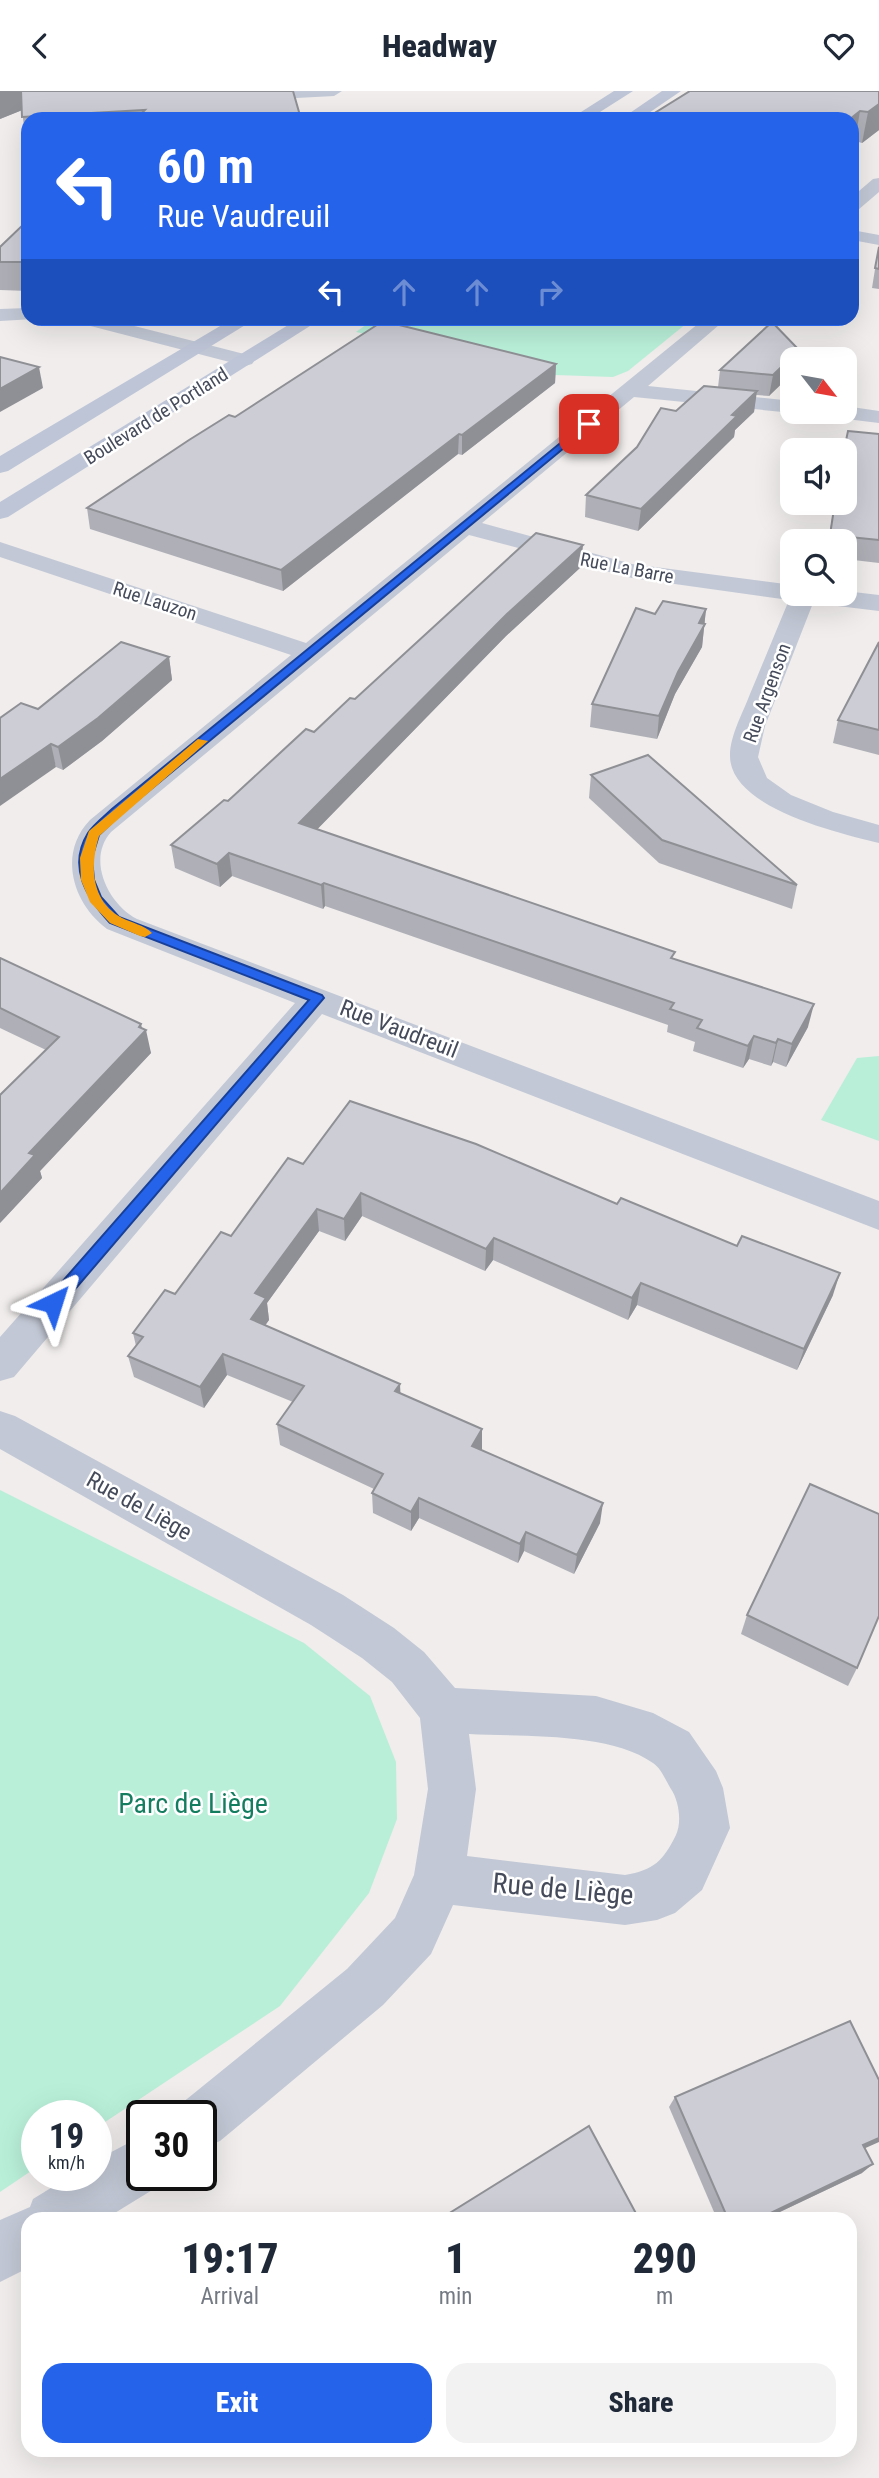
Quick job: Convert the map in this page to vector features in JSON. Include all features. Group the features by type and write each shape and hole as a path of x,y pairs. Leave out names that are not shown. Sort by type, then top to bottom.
{"main road":[{"path":"590,112 625,91"},
{"path":"640,112 673,91"},
{"name":"Boulevard de Portland","path":"0,466 233,326"},
{"name":"Boulevard de Portland","path":"0,512 300,326"}],"street":[{"path":"227,96 334,91"},
{"path":"859,200 879,183"},
{"path":"859,236 879,240"},
{"path":"0,315 21,314"},
{"path":"114,326 245,360"},
{"name":"Rue Vaudreuil","path":"708,326 117,812 94,834 86,858 88,880 95,899 115,920 879,1216"},
{"path":"630,390 780,406"},
{"path":"858,414 879,417"},
{"name":"Rue La Barre","path":"465,526 632,571 780,591"},
{"name":"Rue Lauzon","path":"0,549 310,653"},
{"name":"Rue La Barre","path":"857,600 879,603"},
{"name":"Rue Argenson","path":"793,606 751,726 744,757 755,783 781,801 823,818 879,834"},
{"path":"0,1365 318,998"},
{"name":"Rue de Liège","path":"0,1428 327,1610 378,1643 408,1667 443,1710 596,1719 636,1729 672,1748 699,1788 705,1828 684,1872 657,1895 625,1900 439,1878"},
{"path":"217,2109 365,1987 414,1936 439,1878 453,1789 443,1710"},
{"path":"65,2212 126,2174"},
{"path":"0,2253 21,2240"}],"green space":[{"path":"364,326 683,326 628,371 613,377 555,375 356,332"},
{"path":"879,1056 879,1141 821,1120 857,1058"},
{"name":"Parc de Liège","path":"0,1490 304,1643 370,1696 396,1762 397,1819 369,1893 280,2006 138,2100 126,2100 126,2108 112,2117 112,2100 21,2100 21,2178 0,2192"}],"building":[{"path":"21,91 293,91 299,112 143,112 145,110 22,112"},
{"path":"690,91 879,91 879,104 868,112 656,112"},
{"path":"21,227 21,262 0,262 0,247"},
{"path":"879,247 879,269 875,268"},
{"path":"375,326 403,326 556,364 462,435 459,434 281,570 87,508 229,415 235,417"},
{"path":"768,326 776,326 796,347 780,347 780,368 773,375 720,370"},
{"path":"0,357 39,367 0,389"},
{"path":"704,386 757,391 732,415 737,416 641,509 586,495 637,447 661,408 676,411"},
{"path":"848,431 879,434 879,540 857,538 857,529 831,529 833,515 857,515 857,438 847,438"},
{"path":"536,533 583,545 507,614 299,823 675,952 671,958 814,1004 792,1044 778,1039 776,1043 754,1036 748,1046 697,1028 702,1020 670,1009 674,1003 229,853 217,864 171,845 224,800 228,801 306,729 314,732 350,698 355,699"},
{"path":"663,601 706,609 699,623 705,624 678,672 659,716 592,704 636,608 655,614"},
{"path":"121,642 169,657 98,718 58,747 51,744 0,779 0,718 21,703 38,709"},
{"path":"879,642 879,730 838,720"},
{"path":"648,755 797,885 662,840 591,775"},
{"path":"0,958 141,1024 139,1027 146,1030 29,1153 35,1155 0,1193 0,1095 59,1037 0,1008"},
{"path":"350,1101 476,1144 617,1204 621,1198 737,1246 742,1236 840,1273 804,1349 641,1283 632,1298 494,1238 486,1249 361,1193 344,1219 317,1209 255,1293 266,1298 251,1319 400,1384 395,1391 482,1429 472,1446 603,1503 577,1555 526,1532 520,1544 419,1498 411,1512 372,1493 383,1474 277,1424 304,1386 223,1354 200,1387 128,1356 143,1337 133,1333 165,1290 175,1294 221,1232 231,1236 288,1158 303,1164"},
{"path":"810,1484 879,1514 879,1616 857,1668 747,1615"},
{"path":"850,2021 879,2080 879,2138 863,2145 873,2164 773,2212 725,2212 675,2097"},
{"path":"589,2126 635,2212 451,2212"}],"slow traffic":[{"path":"145,933 115,920 95,899 88,880 86,858 94,834 202,741"}],"route":[{"path":"53,1303 318,998 115,920 95,899 88,880 86,858 94,834 117,812 589,424"}]}
